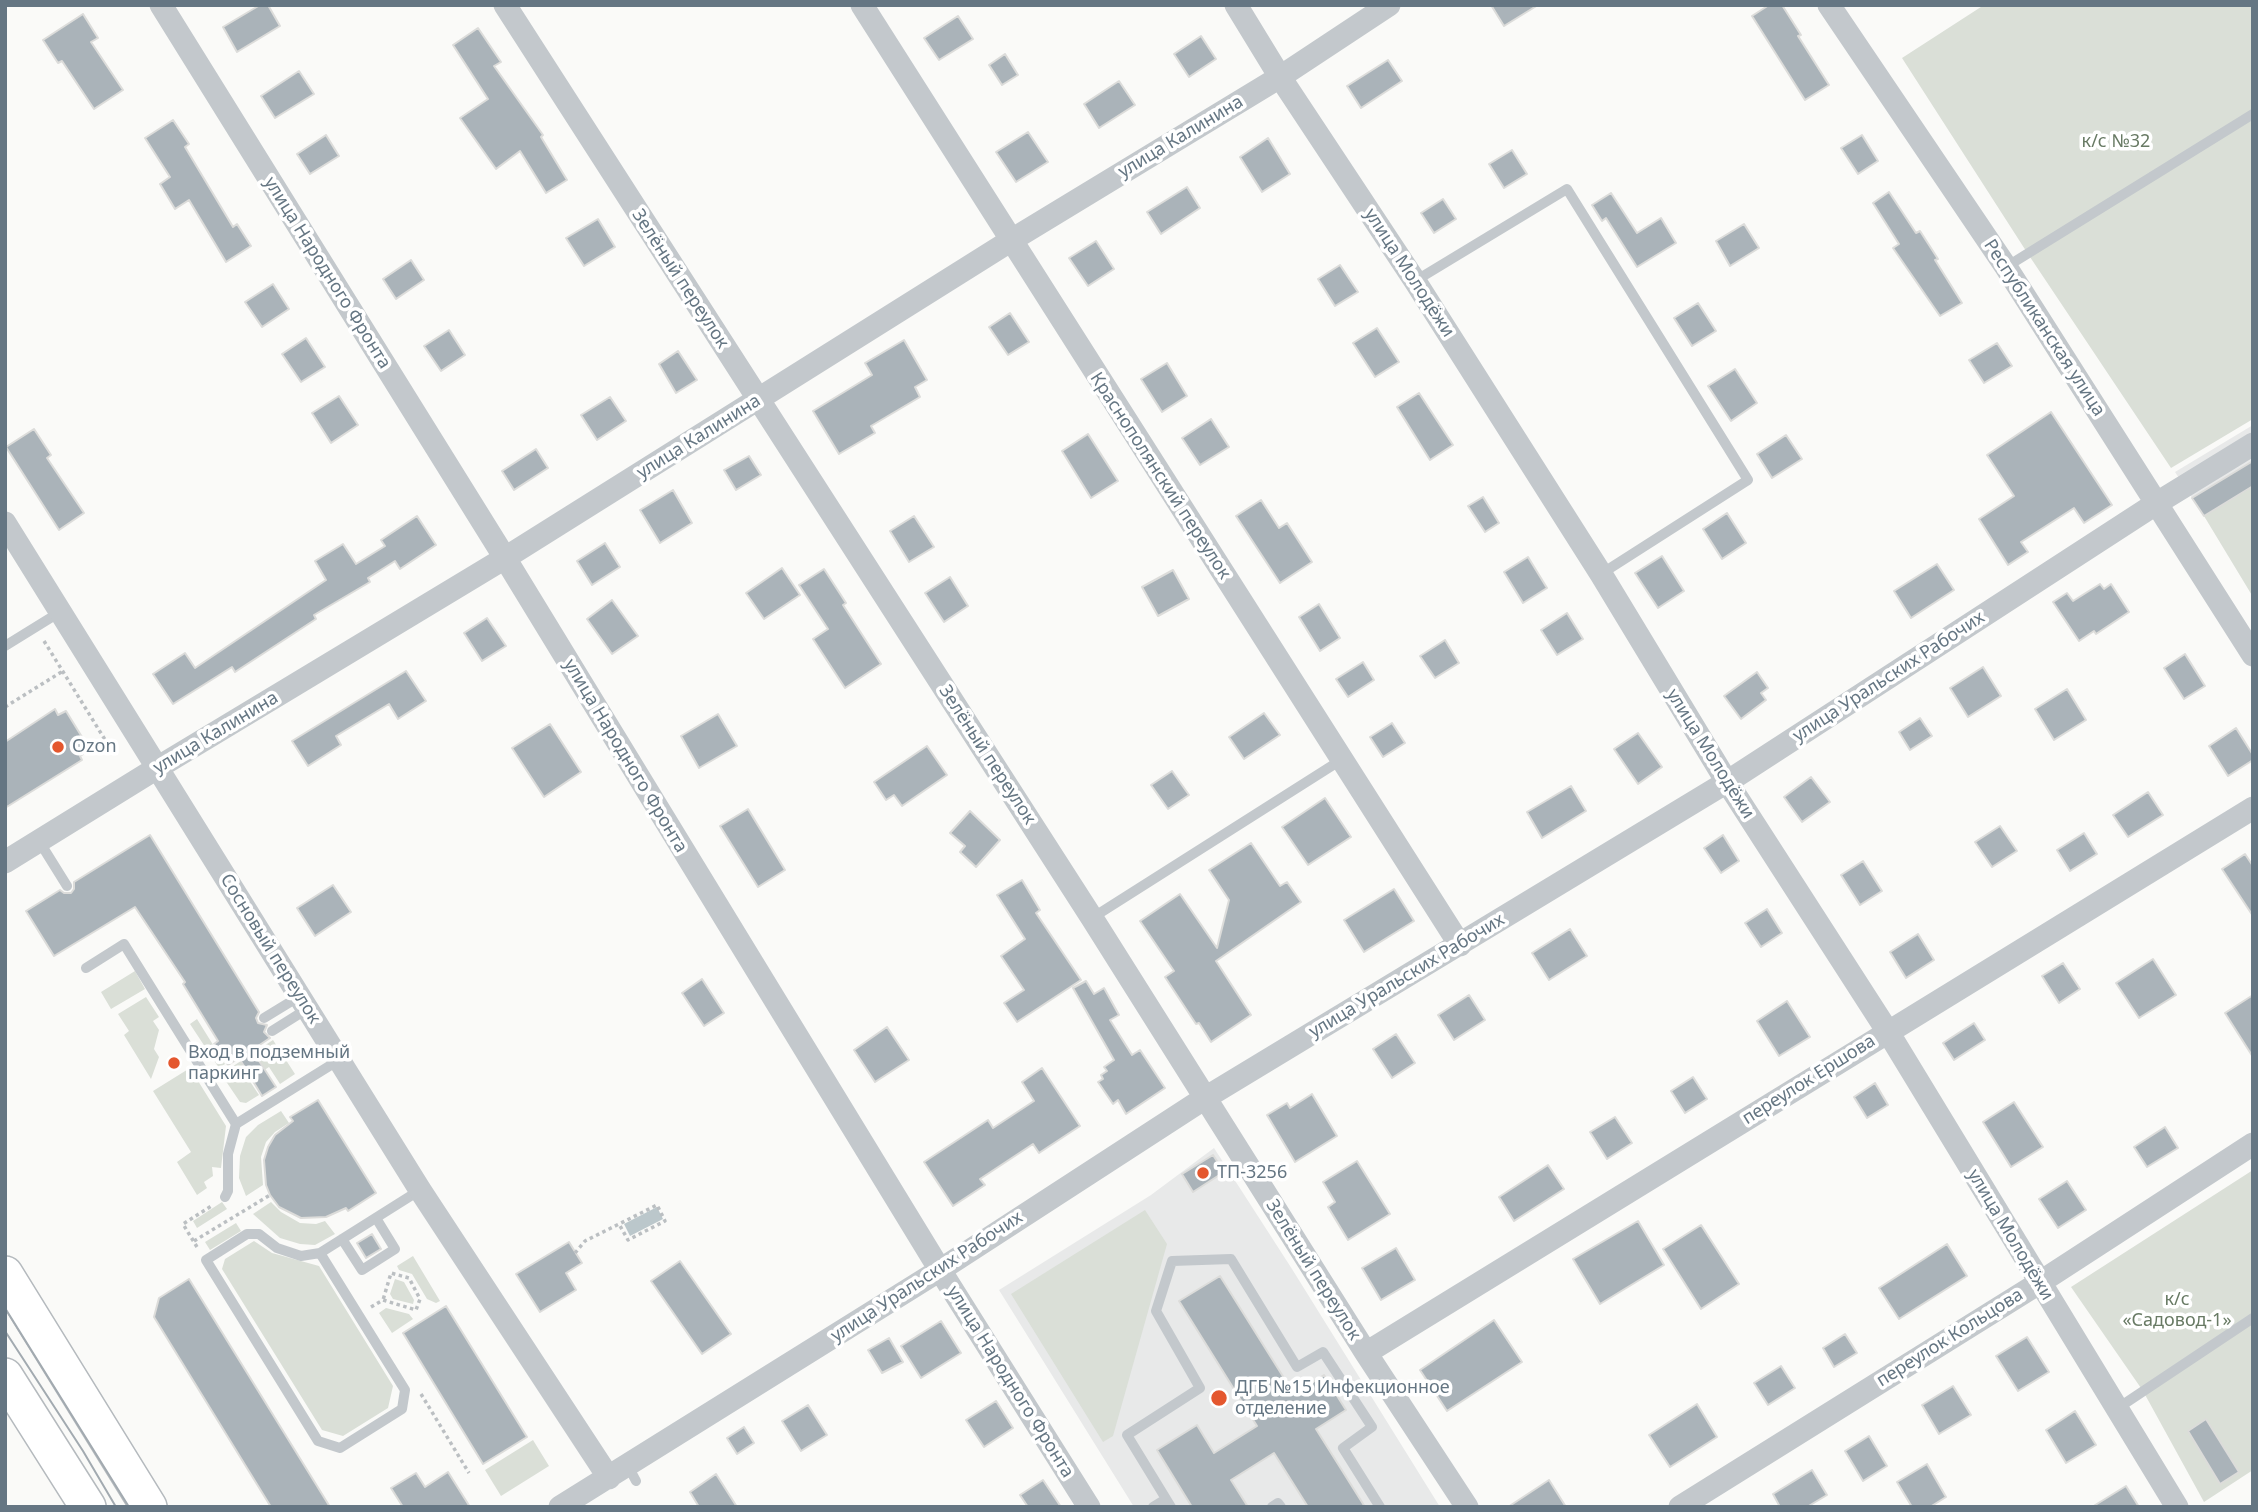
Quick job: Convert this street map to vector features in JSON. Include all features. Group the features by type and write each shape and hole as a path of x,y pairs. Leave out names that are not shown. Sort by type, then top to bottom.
{"main road":[{"path":"5,1274 149,1507"},
{"path":"5,1376 88,1507"}],"street":[{"name":"улица Народного Фронта","path":"161,5 505,558 940,1270 1089,1507"},
{"name":"Зелёный переулок","path":"505,5 1467,1507"},
{"name":"Краснополянский переулок","path":"862,5 1460,945"},
{"name":"улица Молодёжи","path":"1236,5 1280,77 1415,281 1601,574 1727,782 1888,1032 2177,1507"},
{"name":"улица Калинина","path":"5,862 505,558 1010,241 1280,77 1390,5"},
{"name":"Республиканская улица","path":"1829,5 2006,267 2251,646"},
{"name":"улица Уральских Рабочих","path":"561,1507 625,1475 1205,1098 1727,782 2157,503 2253,444"},
{"name":"Сосновый переулок","path":"5,523 421,1190 625,1475"},
{"name":"переулок Ершова","path":"1366,1353 2253,808"},
{"name":"переулок Кольцова","path":"1680,1507 2039,1283 2253,1144"}],"lane":[{"path":"2006,267 2253,114"},
{"path":"1415,281 1567,190 1748,480 1601,574"},
{"path":"5,646 60,612"},
{"path":"1092,918 1341,760"},
{"path":"39,841 67,886"},
{"path":"86,968 124,944 236,1124"},
{"path":"264,1018 303,1002"},
{"path":"272,1031 303,1002"},
{"path":"225,1198 228,1191 228,1154 236,1124 339,1060"},
{"path":"320,1253 405,1390 402,1409 340,1448 318,1441 206,1260 247,1234 259,1234 278,1248 301,1256 320,1253 421,1190"},
{"path":"342,1239 362,1270 395,1249 376,1218"},
{"path":"1153,1507 1169,1503 1128,1435 1200,1388 1156,1311 1172,1261 1231,1259 1297,1367 1323,1352 1371,1427 1343,1448 1380,1507"},
{"path":"2118,1408 2253,1318"},
{"path":"1272,1507 1278,1503 1281,1507"}],"path":[{"path":"35,627 113,751"},
{"path":"5,707 63,671"},
{"path":"194,1241 270,1195"},
{"path":"206,1260 183,1223 225,1198 247,1234"},
{"path":"575,1253 585,1241 620,1223 657,1205 665,1221 628,1240 620,1223"},
{"path":"369,1308 383,1300 391,1273 408,1278 419,1298 416,1310 383,1300"}],"shaded area":[{"path":"2253,425 2253,486 2204,516 2175,472"},
{"name":"ДГБ №15 Инфекционное отделение","path":"1214,1148 1440,1507 1134,1507 999,1290 1151,1195"},
{"path":"657,1207 663,1219 630,1236 624,1224"}],"green space":[{"name":"к/с №32","path":"1984,5 2253,5 2253,419 2171,468 2028,254 1902,58"},
{"path":"2253,486 2253,597 2204,516"},
{"path":"135,971 145,989 111,1009 101,992"},
{"path":"146,997 159,1017 153,1021 159,1030 154,1049 159,1057 151,1079 124,1035 129,1031 118,1014"},
{"path":"197,1019 225,1064 219,1068 190,1024"},
{"path":"273,1040 295,1074 280,1084 269,1067 249,1080 259,1095 246,1103 240,1102 221,1074"},
{"path":"190,1068 226,1126 221,1168 212,1167 213,1176 204,1182 207,1188 197,1195 177,1162 191,1152 153,1091"},
{"path":"281,1111 289,1123 266,1142 261,1157 263,1185 246,1196 239,1178 240,1156 246,1137 258,1125"},
{"name":"к/с «Садовод-1»","path":"2253,1170 2253,1470 2204,1502 2143,1391 2071,1287"},
{"path":"222,1202 227,1209 197,1228 193,1221"},
{"path":"271,1202 281,1212 300,1223 316,1224 325,1221 335,1234 315,1245 280,1238 253,1214"},
{"path":"1145,1210 1167,1244 1113,1436 1103,1442 1011,1294"},
{"path":"236,1223 241,1231 210,1250 205,1242"},
{"path":"254,1241 272,1253 319,1266 393,1386 388,1408 343,1436 322,1430 222,1269 225,1259"},
{"path":"413,1256 440,1301 436,1303 427,1299 412,1274 399,1270 397,1266"},
{"path":"395,1279 404,1282 414,1300 413,1304 393,1299 390,1294"},
{"path":"386,1308 409,1314 413,1319 392,1333 379,1313"},
{"path":"533,1440 549,1466 501,1496 485,1470"}],"building":[{"path":"260,5 268,5 280,26 237,52 223,27"},
{"path":"1491,5 1538,5 1504,26"},
{"path":"1769,5 1782,5 1829,85 1805,100 1752,16"},
{"path":"83,14 98,38 91,42 123,90 94,109 62,61 58,63 43,40"},
{"path":"958,16 973,39 939,60 924,38"},
{"path":"478,28 501,62 494,66 543,135 541,137 567,180 546,193 520,151 496,169 460,118 488,99 453,45"},
{"path":"1201,36 1216,59 1189,77 1174,54"},
{"path":"1005,54 1018,75 1002,85 989,65"},
{"path":"1388,60 1402,81 1361,108 1347,86"},
{"path":"299,71 314,94 275,118 261,96"},
{"path":"1119,81 1135,105 1099,128 1084,104"},
{"path":"173,120 189,144 185,147 233,227 237,224 251,246 226,262 189,200 175,209 160,184 170,177 145,138"},
{"path":"1028,132 1048,162 1016,182 996,152"},
{"path":"326,135 339,156 310,174 297,154"},
{"path":"1862,135 1878,161 1858,174 1841,148"},
{"path":"1268,138 1290,174 1262,192 1240,157"},
{"path":"1512,150 1527,174 1504,188 1489,164"},
{"path":"1187,187 1200,208 1161,234 1147,212"},
{"path":"1889,192 1916,233 1920,231 1962,303 1940,316 1893,248 1899,244 1873,203"},
{"path":"1611,193 1637,233 1661,218 1676,243 1637,267 1606,218 1602,221 1592,205"},
{"path":"1443,199 1456,219 1434,233 1421,213"},
{"path":"598,219 615,247 584,266 566,238"},
{"path":"1744,224 1759,248 1730,266 1716,241"},
{"path":"1096,241 1114,269 1088,286 1069,258"},
{"path":"411,260 424,280 396,299 383,279"},
{"path":"1340,265 1358,292 1335,306 1318,279"},
{"path":"273,284 289,309 262,327 245,302"},
{"path":"1698,303 1716,331 1692,346 1674,318"},
{"path":"1010,313 1029,342 1008,355 989,327"},
{"path":"1377,328 1399,362 1375,377 1353,343"},
{"path":"449,330 465,355 441,371 424,346"},
{"path":"306,338 325,367 301,382 282,354"},
{"path":"904,340 927,380 915,387 920,397 871,426 875,433 839,454 813,411 872,375 865,363"},
{"path":"1997,343 2012,366 1984,383 1969,360"},
{"path":"678,351 697,380 676,393 659,364"},
{"path":"1167,363 1187,396 1162,412 1141,379"},
{"path":"1735,369 1757,403 1731,421 1708,386"},
{"path":"1419,393 1453,445 1430,460 1397,407"},
{"path":"339,396 358,425 331,443 312,413"},
{"path":"610,397 626,421 597,440 581,415"},
{"path":"2051,412 2112,505 2084,523 2074,508 2021,542 2028,552 2008,565 1979,519 2014,496 1987,455"},
{"path":"1211,419 1229,447 1200,465 1182,438"},
{"path":"34,429 51,455 47,458 84,513 59,530 6,447"},
{"path":"1088,434 1118,481 1091,498 1062,451"},
{"path":"1786,435 1802,459 1772,478 1757,454"},
{"path":"536,449 548,468 514,490 502,471"},
{"path":"749,456 761,475 736,490 724,470"},
{"path":"2253,461 2253,486 2204,516 2192,498"},
{"path":"673,490 692,523 660,543 640,510"},
{"path":"1483,497 1499,523 1485,532 1468,506"},
{"path":"1261,500 1279,528 1287,523 1312,562 1280,583 1236,516"},
{"path":"1727,513 1746,543 1722,559 1703,529"},
{"path":"417,516 436,545 400,569 395,561 368,578 370,582 314,615 316,619 235,672 232,667 173,704 153,674 185,653 195,668 326,580 315,561 343,544 356,564 385,546 381,540"},
{"path":"914,516 934,547 909,562 890,531"},
{"path":"605,543 620,567 592,585 577,561"},
{"path":"1662,556 1684,591 1658,608 1635,573"},
{"path":"1528,557 1547,588 1523,603 1504,572"},
{"path":"1937,564 1954,590 1911,618 1894,591"},
{"path":"782,568 800,595 764,619 746,593"},
{"path":"824,569 846,603 843,605 881,664 845,688 813,639 828,629 799,585"},
{"path":"1173,570 1189,599 1158,616 1142,587"},
{"path":"950,577 968,606 944,622 925,593"},
{"path":"2100,584 2104,589 2111,584 2129,612 2096,634 2094,631 2079,641 2053,602 2067,593 2073,601"},
{"path":"612,600 638,636 612,654 587,619"},
{"path":"1319,604 1340,638 1320,651 1299,617"},
{"path":"1567,613 1583,639 1557,655 1541,630"},
{"path":"487,618 506,646 482,661 464,633"},
{"path":"1445,640 1459,663 1435,678 1420,656"},
{"path":"2185,654 2205,686 2184,699 2164,668"},
{"path":"1363,662 1374,680 1348,697 1336,679"},
{"path":"1983,667 2001,696 1968,717 1950,688"},
{"path":"406,671 426,701 398,719 389,704 336,736 341,745 308,766 292,741"},
{"path":"1757,672 1768,688 1761,693 1766,700 1741,719 1724,696"},
{"path":"2067,689 2086,720 2054,740 2035,709"},
{"path":"55,709 58,715 66,711 90,750 80,756 82,760 5,808 5,742"},
{"path":"1264,713 1280,735 1244,759 1229,737"},
{"path":"718,714 737,746 699,768 681,736"},
{"path":"1920,718 1932,736 1910,750 1899,732"},
{"path":"1392,723 1405,743 1383,757 1370,737"},
{"path":"550,724 581,772 544,797 512,748"},
{"path":"2236,728 2253,755 2253,760 2228,776 2209,746"},
{"path":"1638,733 1662,767 1638,784 1614,749"},
{"path":"927,746 947,775 902,806 894,795 886,800 874,782"},
{"path":"1172,771 1189,795 1168,809 1151,785"},
{"path":"1811,777 1830,802 1802,822 1784,797"},
{"path":"1571,786 1586,811 1542,838 1527,812"},
{"path":"2148,792 2163,815 2128,837 2113,815"},
{"path":"1325,798 1351,837 1308,865 1282,827"},
{"path":"748,809 785,870 758,887 720,826"},
{"path":"970,811 1000,840 976,867 960,852 965,846 950,833"},
{"path":"2000,826 2017,851 1992,867 1975,842"},
{"path":"2084,833 2097,854 2070,871 2057,850"},
{"path":"150,835 259,1012 256,1018 258,1023 267,1025 264,1032 270,1038 252,1050 276,1087 262,1096 239,1058 228,1065 214,1044 218,1041 183,984 185,982 135,907 54,956 26,911 60,890 71,893 74,882"},
{"path":"1723,835 1739,861 1721,873 1704,848"},
{"path":"1251,843 1280,886 1287,882 1301,902 1216,961 1251,1015 1211,1042 1165,977 1174,971 1140,921 1180,894 1217,948 1229,900 1209,870"},
{"path":"2245,854 2253,866 2253,916 2222,869"},
{"path":"1863,861 1882,891 1860,905 1841,875"},
{"path":"1022,880 1040,910 1036,913 1081,980 1017,1022 1004,1003 1024,990 1001,956 1025,939 997,895"},
{"path":"333,885 351,912 315,936 297,908"},
{"path":"1394,889 1414,921 1364,952 1344,920"},
{"path":"1767,909 1782,933 1761,947 1745,923"},
{"path":"1570,929 1587,956 1549,980 1532,953"},
{"path":"1918,934 1934,960 1906,978 1890,952"},
{"path":"2153,959 2176,995 2139,1018 2116,983"},
{"path":"2063,963 2080,989 2059,1003 2042,976"},
{"path":"702,979 724,1013 704,1026 682,993"},
{"path":"1086,981 1094,994 1104,988 1119,1015 1110,1020 1132,1055 1140,1050 1165,1088 1126,1114 1118,1100 1113,1104 1098,1082 1103,1079 1101,1075 1107,1071 1104,1067 1114,1060 1073,988"},
{"path":"1469,995 1485,1020 1454,1040 1438,1015"},
{"path":"2253,995 2253,1057 2225,1013"},
{"path":"1787,1001 1810,1037 1779,1056 1757,1021"},
{"path":"1974,1023 1985,1040 1954,1060 1943,1043"},
{"path":"887,1027 909,1060 875,1082 854,1050"},
{"path":"1396,1034 1415,1063 1392,1078 1373,1049"},
{"path":"1042,1068 1080,1126 1039,1153 1033,1144 980,1179 985,1185 953,1206 924,1162 988,1120 993,1128 1034,1101 1022,1082"},
{"path":"1693,1077 1707,1099 1685,1113 1671,1091"},
{"path":"1875,1083 1888,1105 1867,1118 1854,1097"},
{"path":"1312,1094 1337,1136 1295,1162 1267,1115 1287,1103 1290,1108"},
{"path":"318,1100 376,1193 348,1211 346,1208 326,1217 301,1218 279,1207 270,1195 266,1185 264,1160 275,1135 293,1121 290,1117"},
{"path":"2014,1102 2043,1147 2011,1167 1983,1122"},
{"path":"1615,1117 1632,1143 1607,1159 1590,1132"},
{"path":"2165,1127 2178,1148 2147,1167 2134,1147"},
{"name":"ТП-3256","path":"1213,1155 1224,1172 1193,1192 1182,1174"},
{"path":"1357,1161 1390,1214 1348,1240 1328,1207 1335,1202 1323,1182"},
{"path":"1548,1165 1564,1189 1514,1221 1499,1197"},
{"path":"2067,1181 2086,1210 2058,1228 2039,1199"},
{"path":"1638,1221 1664,1265 1600,1304 1573,1259"},
{"path":"1701,1225 1739,1284 1701,1309 1663,1249"},
{"path":"372,1234 381,1249 366,1258 357,1243"},
{"path":"569,1242 582,1263 566,1273 576,1290 540,1312 516,1274"},
{"path":"1947,1244 1967,1276 1899,1319 1879,1288"},
{"path":"1396,1248 1415,1280 1381,1300 1362,1268"},
{"path":"680,1261 731,1334 702,1354 651,1281"},
{"path":"1220,1276 1294,1394 1324,1375 1346,1410 1316,1429 1365,1507 1308,1507 1274,1453 1231,1480 1248,1507 1192,1507 1157,1450 1197,1425 1214,1453 1257,1426 1179,1301"},
{"path":"189,1279 330,1507 271,1507 154,1317 159,1298"},
{"path":"446,1306 527,1437 483,1464 403,1333"},
{"path":"1494,1320 1522,1362 1447,1411 1420,1370"},
{"path":"941,1321 961,1353 921,1378 901,1346"},
{"path":"1845,1334 1857,1353 1834,1367 1823,1348"},
{"path":"2027,1337 2049,1372 2018,1391 1996,1356"},
{"path":"889,1338 903,1362 882,1373 868,1350"},
{"path":"1781,1366 1795,1388 1768,1405 1754,1383"},
{"path":"1953,1386 1971,1415 1939,1434 1922,1405"},
{"path":"996,1401 1013,1428 984,1447 966,1420"},
{"path":"1697,1404 1717,1437 1670,1467 1649,1435"},
{"path":"808,1405 827,1435 801,1451 782,1421"},
{"path":"2075,1411 2096,1445 2066,1463 2046,1430"},
{"path":"2206,1419 2239,1472 2220,1484 2188,1431"},
{"path":"744,1427 754,1443 737,1454 727,1438"},
{"path":"1869,1436 1887,1466 1863,1481 1845,1451"},
{"path":"1927,1464 1946,1497 1930,1507 1912,1507 1897,1482"},
{"path":"1812,1470 1827,1495 1807,1507 1780,1507 1773,1494"},
{"path":"448,1472 470,1507 403,1507 391,1488 416,1473 425,1487"},
{"path":"716,1474 737,1507 699,1507 690,1492"},
{"path":"1043,1480 1061,1507 1028,1507 1020,1495"},
{"path":"1549,1480 1566,1507 1508,1507"},
{"path":"2126,1486 2139,1507 2092,1507"}],"tram line":[{"path":"5,1308 129,1507"},
{"path":"5,1331 116,1507"}],"place":[{"name":"Ozon","path":"58,747"},
{"name":"Вход в подземный паркинг","path":"174,1063"},
{"name":"ТП-3256","path":"1203,1173"},
{"name":"ДГБ №15 Инфекционное отделение","path":"1219,1398"}]}
